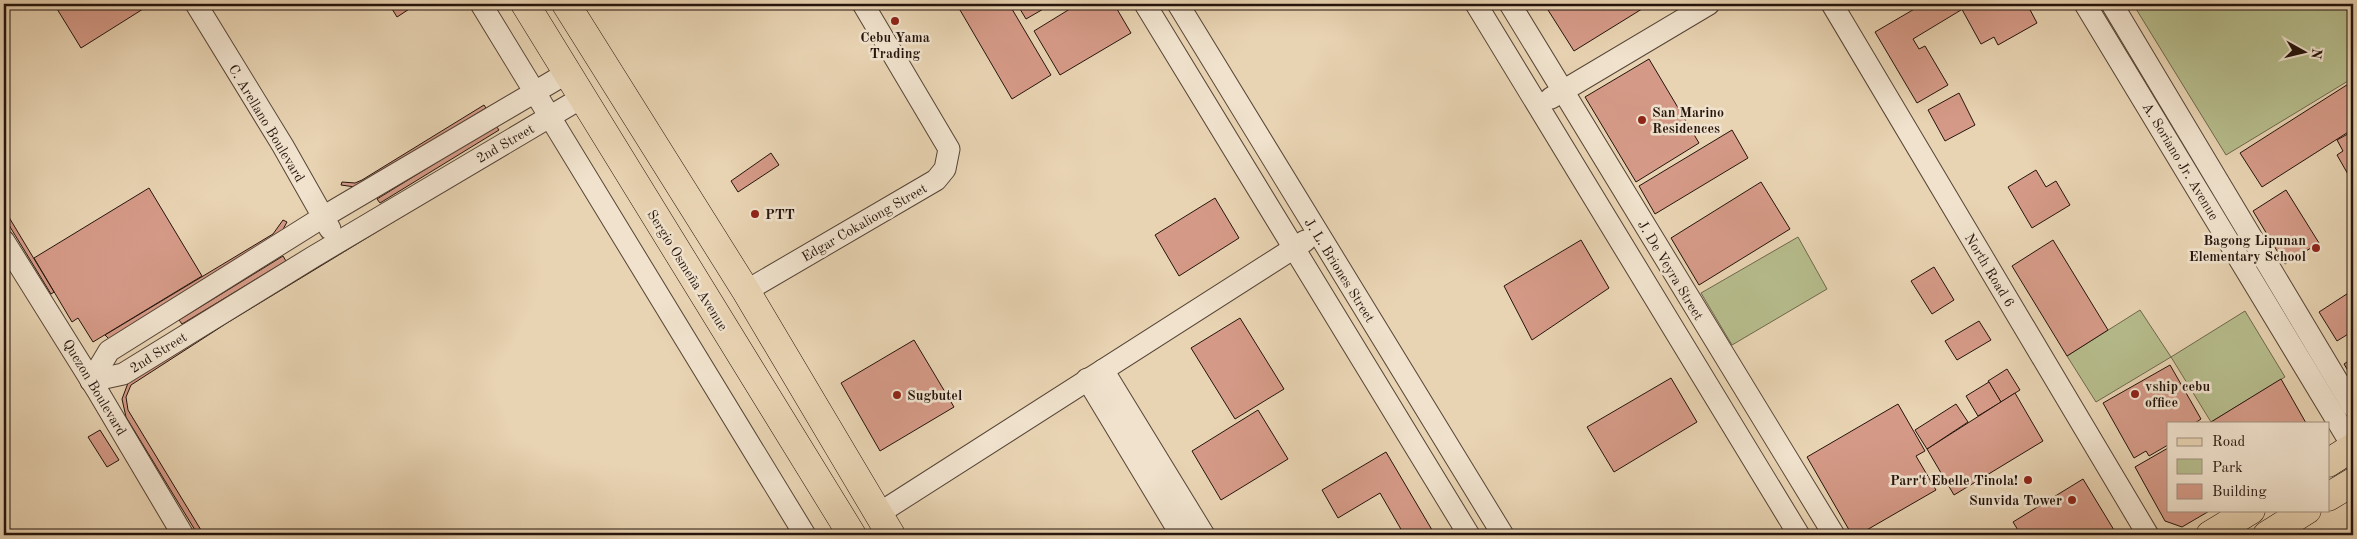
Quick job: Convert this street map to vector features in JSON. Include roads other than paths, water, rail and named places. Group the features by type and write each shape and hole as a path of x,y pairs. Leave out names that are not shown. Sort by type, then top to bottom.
{"main road":[{"name":"Sergio Osmeña Avenue","path":"525,4 848,534"},
{"path":"566,4 746,291 884,524"},
{"path":"2330,461 2353,447"},
{"path":"2330,496 2353,482"},
{"path":"2210,535 2247,512"},
{"path":"2267,535 2304,512"}],"street":[{"name":"C. Arellano Boulevard","path":"196,4 283,146 338,242"},
{"path":"481,4 806,535"},
{"name":"Edgar Cokaliong Street","path":"746,291 936,180 946,168 949,149 863,4"},
{"name":"J. L. Briones Street","path":"1144,4 1295,247 1469,535"},
{"name":"J. L. Briones Street","path":"1178,4 1503,535"},
{"name":"J. De Veyra Street","path":"1476,4 1799,535"},
{"name":"J. De Veyra Street","path":"1510,4 1834,535"},
{"path":"1538,106 1709,4"},
{"name":"North Road 6","path":"1832,4 2148,535"},
{"name":"A. Soriano Jr. Avenue","path":"2085,4 2353,447"},
{"name":"A. Soriano Jr. Avenue","path":"2112,4 2353,407"},
{"name":"2nd Street","path":"91,381 108,351 323,217 567,72"},
{"name":"2nd Street","path":"91,381 123,374 338,242 583,97"},
{"path":"884,524 1095,375 1318,233"},
{"name":"Quezon Boulevard","path":"4,241 91,381 183,535"},
{"path":"1095,375 1180,535"},
{"path":"1095,375 1204,535"},
{"path":"1743,441 1766,424"}],"place":[{"name":"Cebu Yama Trading","path":"895,21"},
{"name":"San Marino Residences","path":"1642,120"},
{"name":"PTT","path":"755,214"},
{"name":"Bagong Lipunan Elementary School","path":"2316,248"},
{"name":"vship cebu office","path":"2135,394"},
{"name":"Sugbutel","path":"897,395"},
{"name":"Parr't Ebelle Tinola!","path":"2028,480"},
{"name":"Sunvida Tower","path":"2072,500"}]}
